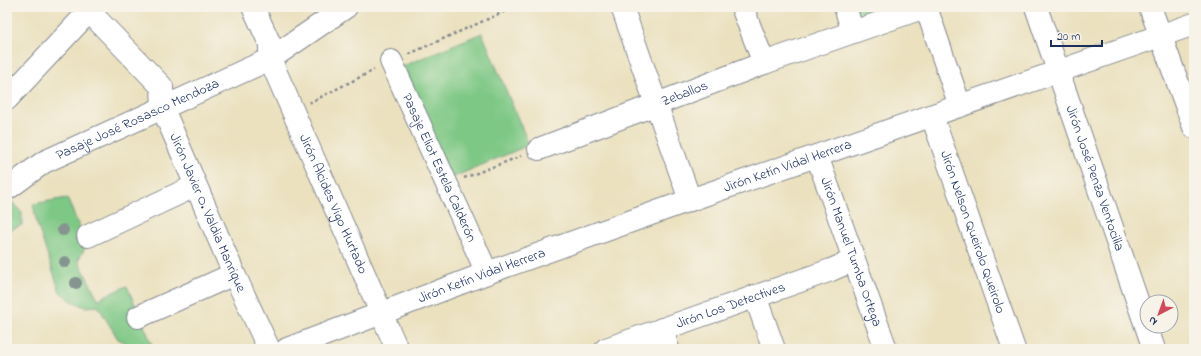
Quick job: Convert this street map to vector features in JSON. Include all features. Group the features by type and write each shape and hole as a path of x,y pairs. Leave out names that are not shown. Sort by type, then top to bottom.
{"street":[{"name":"Jirón Alcides Vigo Hurtado","path":"237,7 257,49 270,59"},
{"name":"Jirón Alcides Vigo Hurtado","path":"254,7 270,44 270,59 397,349"},
{"name":"Pasaje José Rosasco Mendoza","path":"10,187 44,162 270,59 346,7"},
{"path":"622,7 690,200"},
{"path":"742,7 764,63"},
{"path":"845,7 853,32"},
{"path":"926,7 960,106"},
{"name":"Zeballos","path":"539,149 764,63 926,7"},
{"name":"Jirón José Penza Ventocilla","path":"1036,7 1154,349"},
{"path":"1150,7 1194,127"},
{"path":"7,99 89,8"},
{"name":"Jirón Javier O. Valdia Manrique","path":"89,8 162,87 163,109 195,186 268,349"},
{"name":"Jirón Ketín Vidal Herrera","path":"287,349 487,273 690,200 1194,24"},
{"name":"Pasaje Eliot Estela Calderón","path":"391,61 487,273"},
{"name":"Jirón Nelson Queirolo Queirolo","path":"932,116 1014,349"},
{"name":"Jirón Manuel Tumba Ortega","path":"817,156 886,349"},
{"path":"88,236 195,186"},
{"name":"Jirón Los Detectives","path":"606,349 665,339 755,296 831,270 854,260"},
{"path":"138,317 234,274"},
{"path":"755,296 774,349"}],"path":[{"path":"447,185 539,149"}],"green space":[{"path":"849,7 909,7 855,26"},
{"path":"482,33 529,145 451,178 403,66"},
{"path":"7,196 22,213 22,225 7,231"},
{"path":"67,198 87,245 78,260 98,299 127,286 154,349 138,349 118,339 98,306 85,307 72,301 60,292 37,224 33,204"}]}
